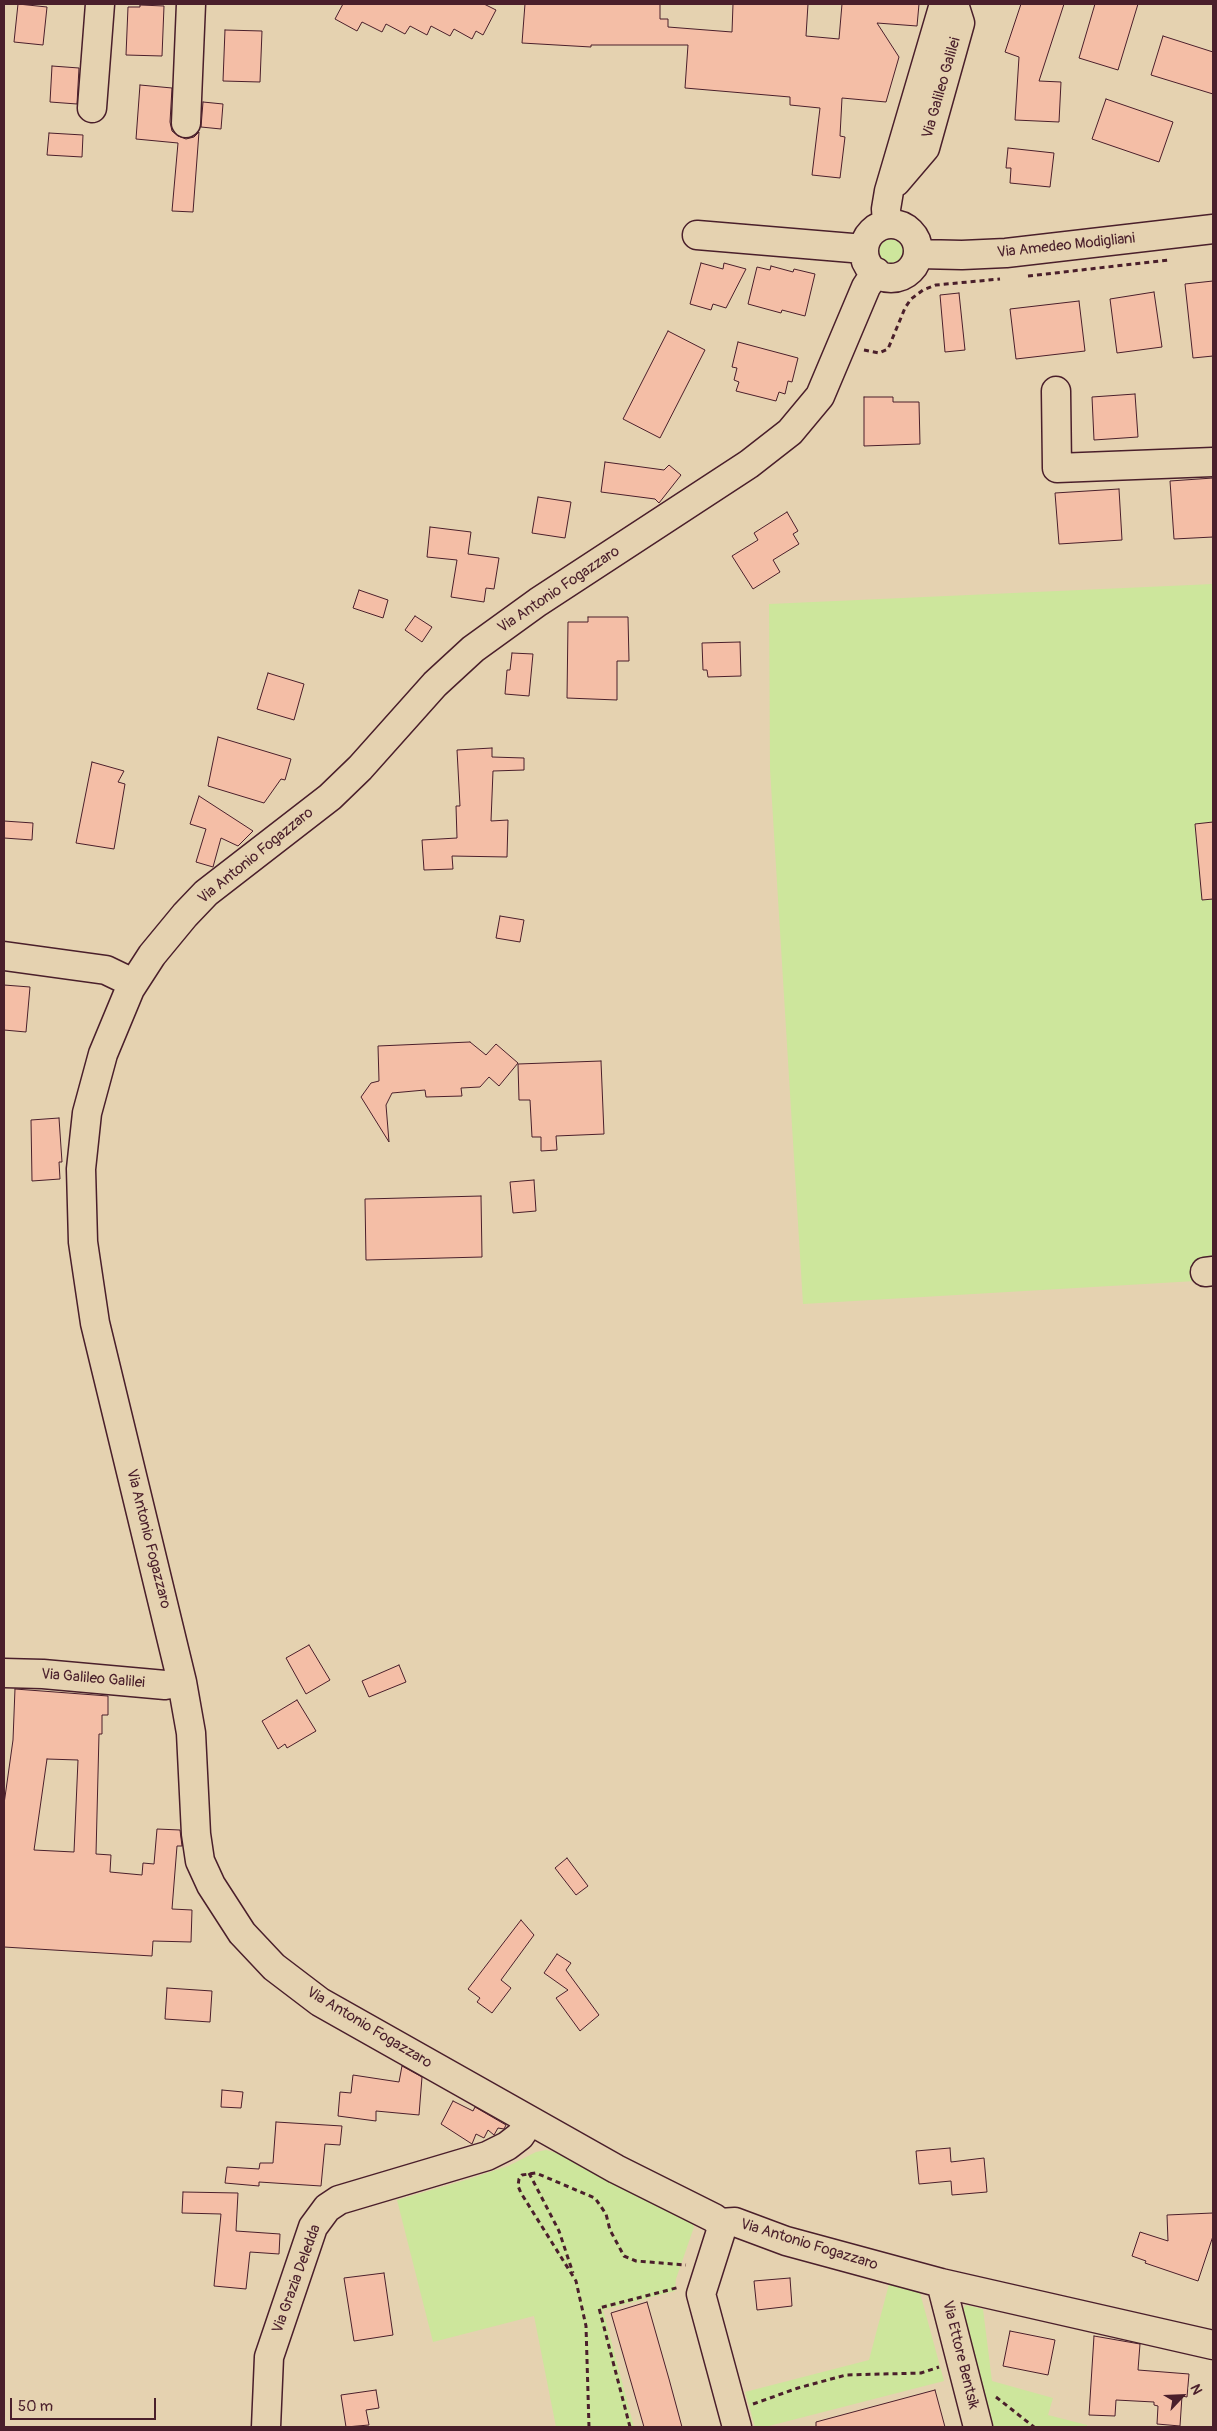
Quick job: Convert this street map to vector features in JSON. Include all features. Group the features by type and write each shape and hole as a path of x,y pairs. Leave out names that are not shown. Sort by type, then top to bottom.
{"street":[{"path":"92,108 100,4"},
{"path":"186,123 191,4"},
{"name":"Via Galileo Galilei","path":"887,223 886,209 889,191 944,4"},
{"name":"Via Galileo Galilei","path":"889,191 925,148 960,23 954,4"},
{"path":"697,235 870,261 889,278 899,277 907,273 914,266 919,254 915,238 909,230 900,225 887,223 875,229 870,234 870,261"},
{"name":"Via Amedeo Modigliani","path":"919,254 1006,253 1213,229"},
{"name":"Via Antonio Fogazzaro","path":"870,261 866,287 820,396 790,432 748,464 538,602 473,649 435,684 360,768 330,798 206,893 167,936 133,983 103,1054 87,1113 81,1169 84,1242 98,1338 146,1526 182,1682 191,1733 196,1834 200,1861 211,1885 242,1933 274,1967 320,2002 530,2121 719,2223 734,2222 786,2241 941,2283 1213,2344"},
{"path":"1056,391 1057,468 1213,462"},
{"path":"4,956 106,970 133,983"},
{"name":"Via Galileo Galilei","path":"4,1673 43,1674 165,1685 182,1682"},
{"name":"Via Grazia Deledda","path":"266,2427 269,2357 313,2227 327,2208 339,2200 487,2156 507,2146 520,2136 530,2121"},
{"path":"719,2223 721,2231 701,2294 742,2417"},
{"name":"Via Ettore Bentsik","path":"941,2283 978,2427"}],"path":[{"path":"1022,277 1175,259"},
{"path":"856,348 879,353 888,349 905,308 911,299 923,290 936,284 1002,278"},
{"path":"529,2174 559,2231 576,2281 586,2326 589,2427"},
{"path":"576,2281 521,2193 518,2186 522,2175 544,2175 566,2187 595,2198 606,2214 610,2230 624,2256 636,2262 694,2265"},
{"path":"630,2427 599,2308 686,2286"},
{"path":"742,2417 838,2376 921,2373 961,2361"},
{"path":"993,2393 998,2400 1034,2427"}],"green space":[{"path":"886,239 896,239 903,246 903,256 896,263 886,263 879,256 879,246"},
{"path":"1213,584 1213,1280 803,1304 770,769 769,604"},
{"path":"546,2150 560,2154 689,2217 694,2227 676,2279 675,2291 603,2310 634,2427 556,2427 534,2316 433,2342 397,2200 508,2166 536,2152"},
{"path":"889,2284 919,2289 944,2381 765,2427 755,2427 745,2392 869,2360"},
{"path":"966,2305 983,2309 992,2381 1053,2398 1048,2415 1087,2425 1087,2427 992,2427 962,2310"}],"building":[{"path":"18,4 47,7 43,45 14,42"},
{"path":"343,4 484,4 496,10 483,35 476,31 472,39 454,29 450,36 431,26 427,35 410,26 405,34 386,24 382,32 362,22 357,31 335,19"},
{"path":"525,4 660,4 660,19 668,19 668,27 732,32 733,4 808,4 806,36 839,39 842,4 919,4 917,26 877,23 899,57 886,102 842,98 840,136 845,137 840,178 812,175 820,108 790,105 790,97 685,88 688,45 591,45 591,47 522,43"},
{"path":"1021,4 1064,4 1039,81 1061,82 1059,122 1015,120 1019,57 1005,52"},
{"path":"1095,4 1138,4 1118,70 1079,58"},
{"path":"140,5 164,6 162,56 126,55 128,7 140,7"},
{"path":"225,30 262,31 260,82 223,81"},
{"path":"1163,36 1213,52 1213,94 1151,75"},
{"path":"52,66 79,68 77,104 50,102"},
{"path":"140,85 172,88 170,122 172,131 186,139 194,137 199,132 193,212 172,211 178,143 136,139"},
{"path":"1106,99 1173,122 1159,162 1092,139"},
{"path":"203,102 223,104 221,129 201,127"},
{"path":"49,133 83,135 82,157 47,155"},
{"path":"1008,148 1054,153 1050,187 1010,183 1011,168 1006,168"},
{"path":"701,263 723,269 724,263 746,269 726,308 713,304 711,310 690,304"},
{"path":"771,266 793,272 794,269 815,274 805,316 782,310 781,313 748,304 757,267 770,270"},
{"path":"1213,281 1213,356 1193,358 1185,284"},
{"path":"1154,292 1162,347 1117,353 1110,299"},
{"path":"959,293 965,350 945,352 940,295"},
{"path":"1079,301 1085,351 1016,359 1010,309"},
{"path":"668,331 705,350 660,438 623,419"},
{"path":"738,342 798,358 792,382 788,381 785,394 779,392 776,401 736,391 739,382 734,380 737,368 732,367"},
{"path":"1135,394 1138,437 1094,440 1092,397"},
{"path":"864,397 893,397 893,402 919,402 920,444 864,446"},
{"path":"605,462 664,470 669,465 681,475 659,503 655,499 601,492"},
{"path":"1213,478 1213,537 1174,539 1170,481"},
{"path":"1119,489 1122,540 1059,544 1055,493"},
{"path":"538,497 571,502 565,538 532,533"},
{"path":"787,512 798,531 793,534 799,544 773,560 780,572 753,589 732,556 758,540 754,533"},
{"path":"430,527 471,532 468,554 499,558 494,589 486,588 484,602 451,597 457,560 427,557"},
{"path":"359,590 388,600 383,618 353,608"},
{"path":"415,616 432,627 422,642 405,630"},
{"path":"588,617 628,617 629,661 617,661 617,700 567,698 568,622 588,622"},
{"path":"740,642 741,676 708,677 707,670 703,670 702,643"},
{"path":"512,653 533,654 529,696 505,694 507,670 510,670"},
{"path":"268,673 304,684 294,720 257,709"},
{"path":"218,737 291,759 285,780 281,779 264,803 208,786"},
{"path":"492,748 492,757 524,758 524,770 493,771 491,821 508,820 507,857 452,856 453,869 424,870 422,840 457,838 456,806 460,806 457,750"},
{"path":"92,762 124,771 118,782 125,784 114,849 76,843"},
{"path":"199,796 253,831 238,846 221,838 213,867 196,862 206,829 190,824"},
{"path":"4,821 33,823 32,840 4,838"},
{"path":"1213,822 1213,899 1202,900 1195,824"},
{"path":"500,916 524,920 520,942 496,938"},
{"path":"4,985 30,987 26,1032 4,1030"},
{"path":"470,1042 486,1055 496,1044 518,1063 499,1086 489,1077 480,1087 461,1088 462,1096 426,1097 425,1090 392,1093 386,1105 389,1142 361,1097 371,1083 379,1081 378,1046"},
{"path":"601,1061 604,1134 556,1136 557,1150 541,1151 541,1137 532,1137 530,1100 519,1100 518,1064"},
{"path":"59,1118 62,1162 59,1162 60,1179 32,1181 31,1120"},
{"path":"534,1180 536,1211 513,1213 510,1182"},
{"path":"481,1196 482,1257 366,1260 365,1199"},
{"path":"309,1645 330,1680 306,1694 286,1658"},
{"path":"399,1665 406,1682 369,1697 362,1681"},
{"path":"15,1689 108,1696 108,1715 102,1715 102,1734 99,1734 96,1854 111,1855 110,1872 142,1875 143,1863 154,1864 157,1829 180,1830 182,1846 177,1846 172,1909 192,1910 191,1942 153,1941 152,1956 4,1947 4,1804 13,1740","holes":["47,1759 78,1760 74,1852 34,1850"]},
{"path":"297,1700 316,1731 287,1748 285,1744 278,1749 262,1721"},
{"path":"567,1858 588,1886 576,1895 555,1868"},
{"path":"521,1920 534,1935 501,1980 511,1988 492,2013 477,2002 480,1998 468,1989"},
{"path":"557,1954 571,1963 566,1970 599,2015 580,2031 556,1998 568,1990 544,1973"},
{"path":"167,1988 212,1991 210,2022 165,2019"},
{"path":"402,2066 422,2077 419,2115 376,2111 376,2121 338,2116 340,2092 351,2093 353,2075 399,2082"},
{"path":"222,2090 243,2092 241,2108 221,2107"},
{"path":"453,2101 473,2111 475,2107 506,2125 504,2129 498,2128 494,2135 488,2130 484,2138 476,2134 472,2144 441,2124"},
{"path":"276,2122 342,2126 340,2145 325,2144 321,2186 259,2182 259,2186 225,2183 227,2167 259,2169 260,2163 273,2163"},
{"path":"950,2148 951,2162 984,2158 987,2192 952,2195 951,2181 919,2184 916,2151"},
{"path":"183,2192 238,2193 236,2231 280,2234 279,2254 250,2252 246,2289 214,2286 221,2214 182,2213"},
{"path":"1213,2213 1213,2236 1198,2281 1145,2263 1146,2261 1132,2256 1140,2232 1168,2241 1167,2215"},
{"path":"384,2273 393,2335 354,2341 344,2278"},
{"path":"790,2278 792,2306 757,2310 754,2281"},
{"path":"647,2302 682,2427 644,2427 611,2313"},
{"path":"1010,2331 1055,2340 1048,2375 1003,2366"},
{"path":"1094,2336 1140,2344 1138,2370 1189,2374 1187,2397 1182,2396 1180,2426 1157,2424 1158,2406 1154,2405 1154,2402 1116,2400 1115,2416 1089,2415"},
{"path":"376,2390 379,2408 366,2410 369,2425 346,2427 341,2395"},
{"path":"935,2390 945,2427 816,2427 816,2422"}]}
